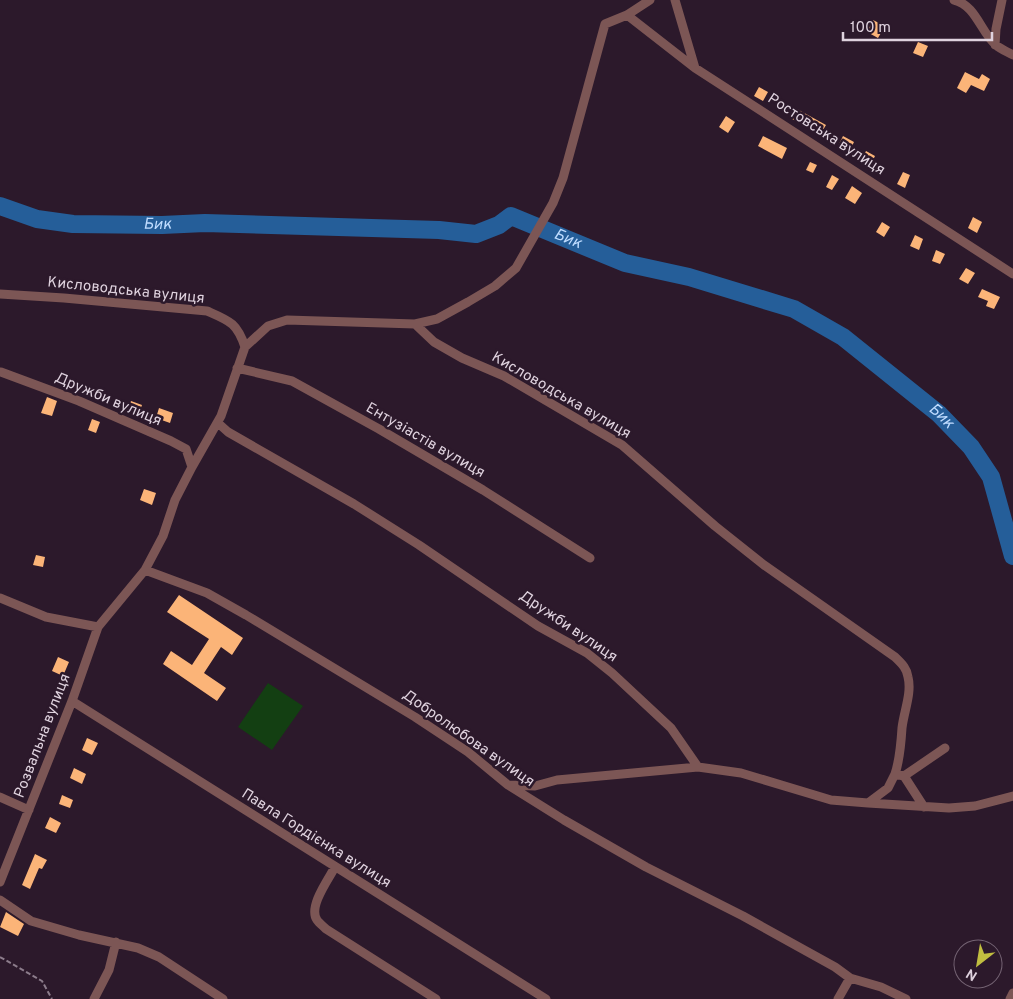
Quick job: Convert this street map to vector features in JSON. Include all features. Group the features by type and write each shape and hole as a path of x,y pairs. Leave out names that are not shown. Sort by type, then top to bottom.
{"street":[{"path":"0,598 46,617 98,627 145,570 163,536 175,500 192,466 218,423 245,347 268,326 287,320 415,324 437,319 495,286 516,268 553,203 563,178 605,24 627,16 650,0"},
{"path":"675,0 695,68"},
{"path":"954,0 974,14 995,45 1013,55"},
{"path":"995,45 1002,0"},
{"name":"Ростовська вулиця","path":"627,16 695,68 1013,274"},
{"name":"Кисловодська вулиця","path":"0,294 207,311 229,320 240,332 245,347"},
{"name":"Кисловодська вулиця","path":"415,324 434,342 462,358 504,376 622,445 715,526 764,565 896,657 904,667 908,677 909,690 903,727 900,775"},
{"name":"Ентузіастів вулиця","path":"237,368 292,381 475,485 590,558"},
{"name":"Дружби вулиця","path":"1,372 79,401 178,445 186,449 192,466"},
{"name":"Дружби вулиця","path":"218,423 228,432 362,509 420,545 538,626 587,653 671,728 698,767"},
{"name":"Добролюбова вулиця","path":"145,570 207,593 246,615 422,722 468,752 508,785 564,820 638,862 743,916 827,962 850,978 881,987 906,999"},
{"name":"Розвальна вулиця","path":"0,882 72,702 98,627"},
{"name":"Павла Гордієнка вулиця","path":"72,702 546,999"},
{"path":"868,802 888,788 900,775 946,748"},
{"path":"508,785 535,786 558,780 698,767 742,773 831,800 949,808 975,806 1013,796"},
{"path":"900,775 924,807"},
{"path":"0,797 29,810"},
{"path":"335,867 315,905 314,912 317,920 326,929 436,999"},
{"path":"0,900 31,921 79,935 138,948 159,957 223,999"},
{"path":"94,999 109,970 116,942"},
{"path":"838,999 850,978"},
{"path":"1010,999 1013,993"}],"path":[{"path":"0,957 42,981 52,999"}],"green space":[{"path":"268,683 303,706 272,750 238,727"}],"building":[{"path":"873,20 885,26 878,38 867,32"},
{"path":"918,42 928,46 923,57 913,53"},
{"path":"965,72 979,79 982,74 990,79 984,91 971,85 966,93 957,88"},
{"path":"759,87 768,92 763,101 754,96"},
{"path":"797,109 826,125 820,135 812,128 792,119"},
{"path":"726,116 735,122 728,133 719,127"},
{"path":"763,136 787,148 782,159 758,146"},
{"path":"843,136 854,142 849,152 838,146"},
{"path":"866,151 875,156 870,166 861,161"},
{"path":"810,162 817,165 813,173 806,170"},
{"path":"903,172 910,175 905,188 897,184"},
{"path":"832,175 839,179 832,190 826,187"},
{"path":"852,186 862,193 855,204 845,198"},
{"path":"973,217 982,222 977,233 968,228"},
{"path":"882,222 890,227 884,237 876,232"},
{"path":"915,235 923,239 919,250 910,246"},
{"path":"936,250 945,254 940,264 932,261"},
{"path":"966,268 975,273 968,284 959,279"},
{"path":"982,289 1000,297 994,309 986,306 988,301 978,297"},
{"path":"47,397 57,401 52,416 41,413"},
{"path":"131,401 142,405 139,413 128,409"},
{"path":"159,408 173,413 170,423 156,418"},
{"path":"92,419 100,422 96,433 88,430"},
{"path":"144,489 156,493 152,505 140,500"},
{"path":"36,555 45,557 43,567 33,565"},
{"path":"179,595 243,638 232,655 221,647 204,673 226,688 217,701 163,664 171,651 192,665 209,639 167,612"},
{"path":"58,657 69,662 63,676 52,671"},
{"path":"87,738 98,743 92,755 82,750"},
{"path":"74,768 86,774 82,784 70,778"},
{"path":"62,795 73,800 70,808 59,804"},
{"path":"50,817 61,823 56,833 45,828"},
{"path":"35,854 47,860 42,869 39,868 30,889 22,885"},
{"path":"6,912 24,924 18,936 0,927"}],"waterway":[{"name":"Бик","path":"0,206 37,219 73,224 162,225 205,223 439,230 476,234 499,225 511,216 625,263 689,277 794,309 843,337 939,414 971,447 991,477 1013,556"}]}
